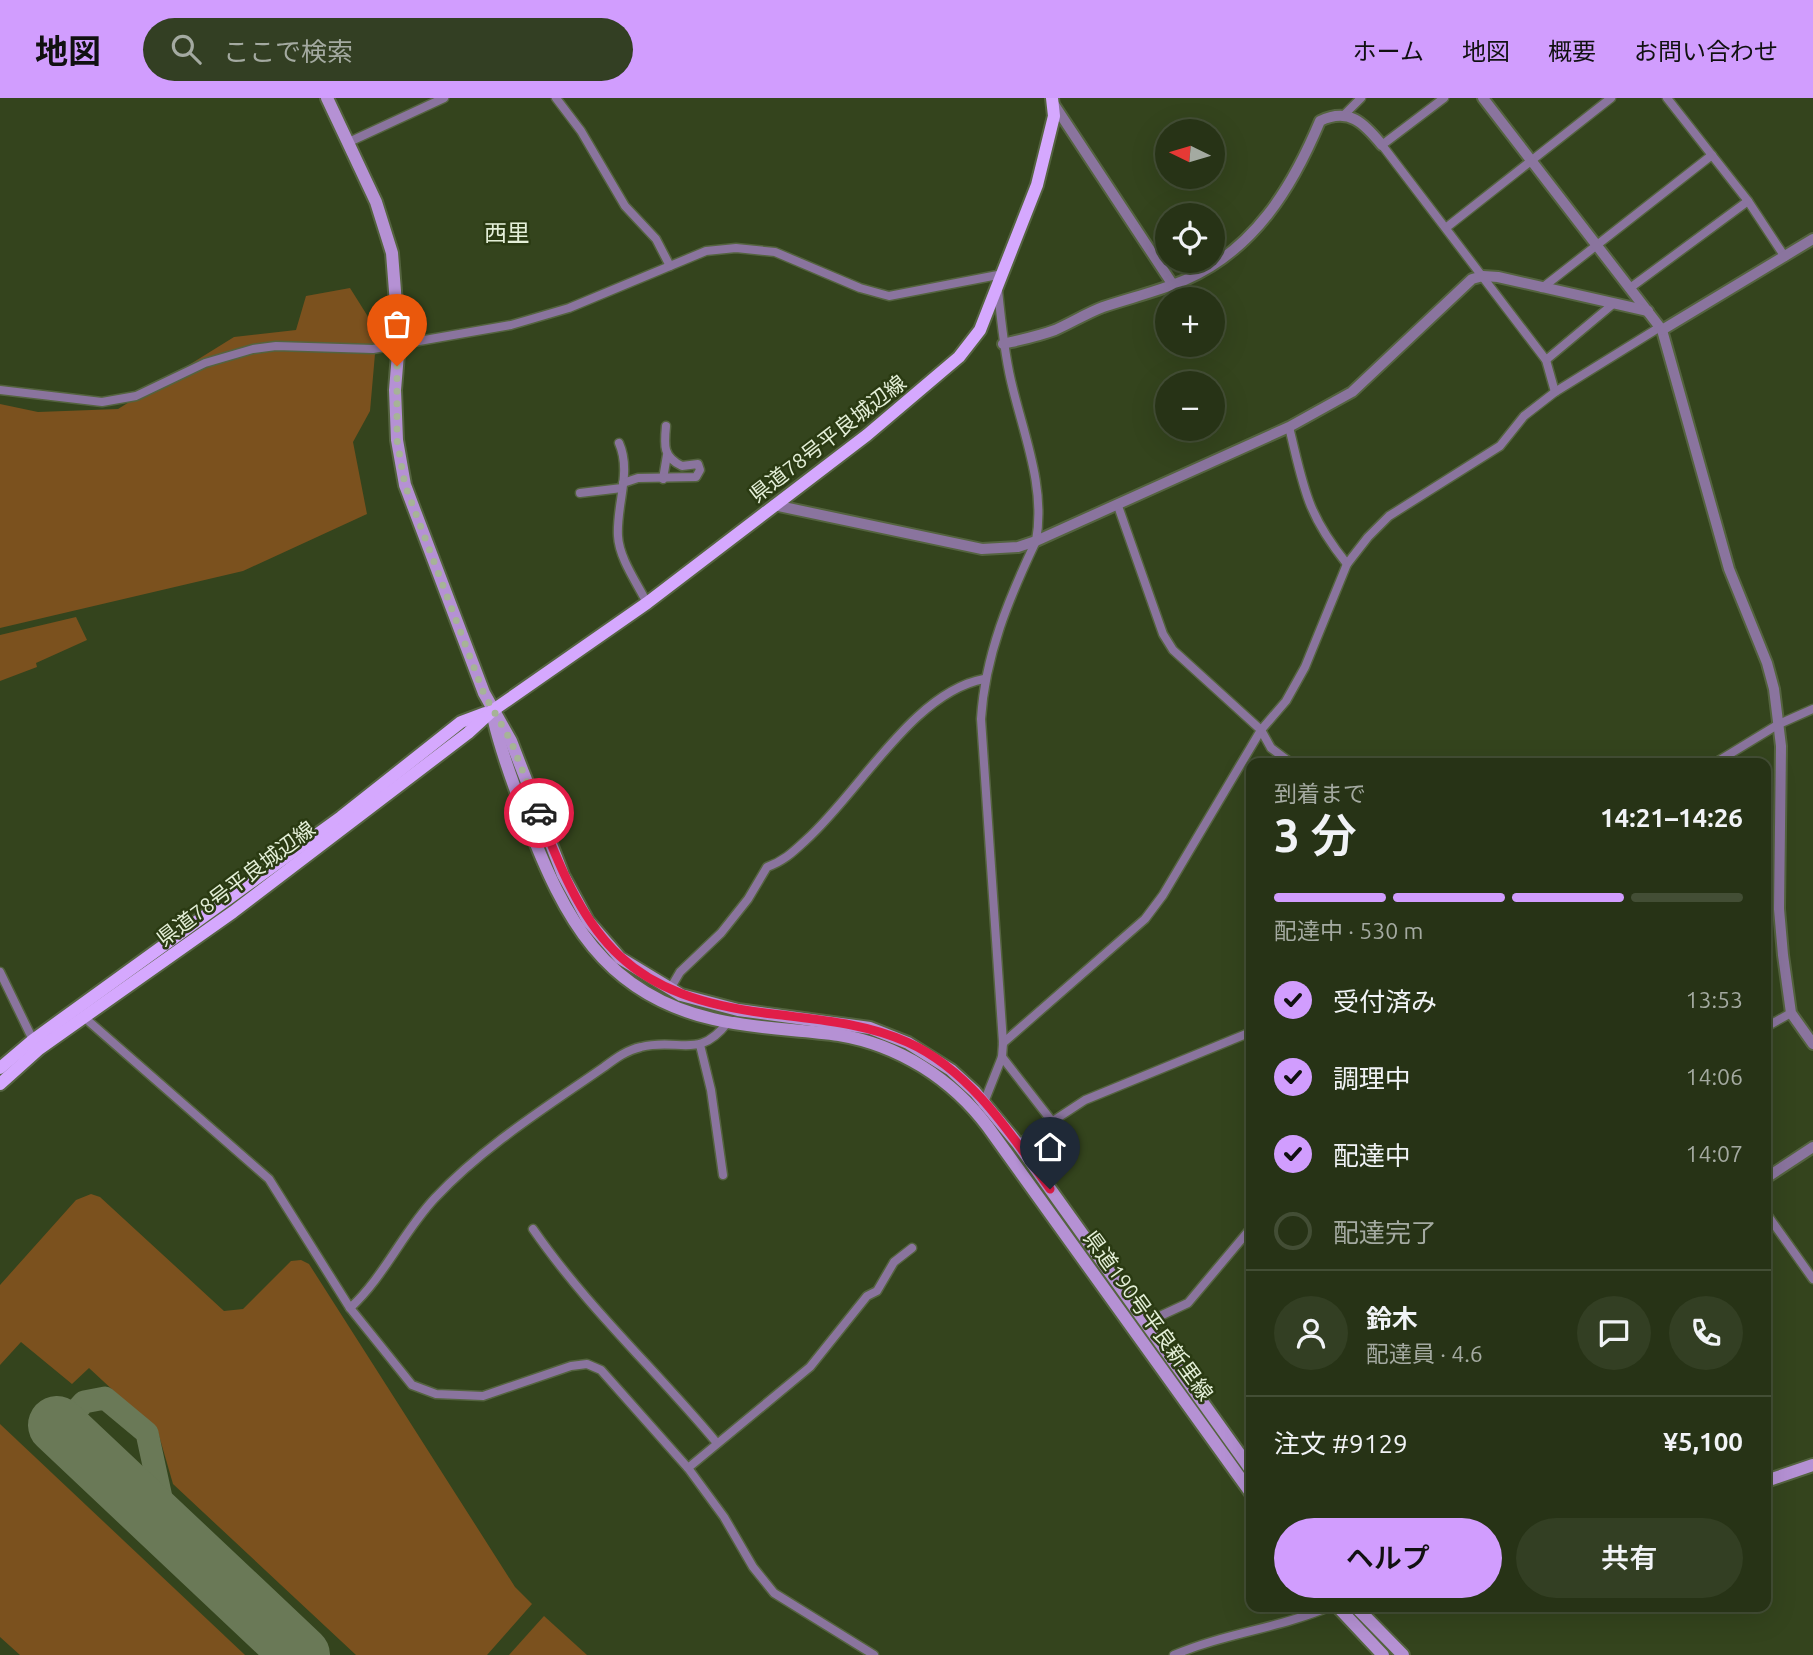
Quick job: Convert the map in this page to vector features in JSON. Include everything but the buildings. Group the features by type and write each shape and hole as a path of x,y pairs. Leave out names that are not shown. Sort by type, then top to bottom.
{"main road":[{"path":"327,98 376,202 392,253 399,342 396,418 405,485 492,710"},
{"name":"県道78号平良城辺線","path":"0,1084 39,1049 233,912 468,733 492,710 647,603 867,435 959,357 980,330 1037,185 1054,116 1052,100"},
{"name":"県道78号平良城辺線","path":"0,1068 33,1040 341,817 461,722 492,710"},
{"name":"県道190号平良新里線","path":"492,710 511,741 563,875 588,921 620,958 670,989 718,1007 870,1028 924,1051 951,1070 981,1108 1246,1486"},
{"name":"県道190号平良新里線","path":"492,710 500,749 538,851 566,912 582,936 626,981 651,997 679,1009 728,1022 837,1035 884,1048 910,1058 981,1108 1018,1144 1246,1463"},
{"path":"1771,1479 1813,1465"},
{"path":"1340,1612 1383,1655"},
{"path":"1360,1612 1403,1655"}],"street":[{"path":"349,142 431,101 444,98"},
{"path":"556,98 582,131 625,206 656,239 670,266"},
{"path":"1344,115 1361,98"},
{"path":"1382,145 1444,98"},
{"path":"1483,98 1661,328 1729,569 1767,663 1779,724 1779,909 1791,1013 1813,1044"},
{"path":"1447,227 1611,98"},
{"path":"1667,98 1748,201 1785,257"},
{"path":"1052,100 1173,285"},
{"path":"1003,344 1051,332 1099,309 1173,285 1213,265 1255,233 1306,154 1320,121 1344,115 1361,120 1447,227 1546,360 1555,392"},
{"path":"1542,288 1712,155"},
{"path":"1630,288 1748,201"},
{"path":"1003,1043 1145,919 1261,730 1286,701 1305,667 1347,564 1389,516 1500,446 1524,416 1555,392 1813,239"},
{"path":"0,390 102,401 119,400 136,396 205,363 253,349 276,346 373,349 399,342 512,325 548,315 706,251 736,248 775,252 860,288 889,296 1003,274"},
{"path":"774,505 982,550 1017,547 1118,506 1289,426 1352,391 1472,279 1483,276 1648,311"},
{"path":"981,1108 1002,1057 1003,1043 981,719 984,679 988,658 1036,541 1037,486 1003,344 998,287"},
{"path":"1546,360 1613,304"},
{"path":"580,493 623,485 638,478 696,477 700,470 698,464 682,466 667,456 663,449 666,426"},
{"path":"1289,426 1307,504 1322,534 1347,564"},
{"path":"619,443 625,457 618,536 622,551 647,603"},
{"path":"663,479 667,456"},
{"path":"1118,506 1154,609 1172,650 1261,730 1271,748 1284,758"},
{"path":"670,989 680,972 721,933 748,899 767,867 782,862 826,822 881,754 948,690 964,682 984,679"},
{"path":"1723,758 1779,724 1813,709"},
{"path":"0,972 33,1040"},
{"path":"1771,1024 1791,1013"},
{"path":"85,1018 269,1179 350,1308 412,1385 436,1394 483,1396 571,1366 587,1364 601,1370 688,1468 724,1517 753,1567 774,1593 874,1655"},
{"path":"350,1308 365,1294 401,1238 435,1198 517,1126 622,1053 643,1046 701,1045 716,1038 728,1022"},
{"path":"1018,1144 1085,1100 1246,1033"},
{"path":"701,1045 711,1090 723,1175"},
{"path":"1002,1057 1051,1120"},
{"path":"1771,1175 1813,1147"},
{"path":"1771,1220 1813,1279"},
{"path":"533,1229 587,1297 665,1380 716,1442"},
{"path":"1145,1323 1188,1303 1246,1234"},
{"path":"688,1468 716,1442 810,1367 867,1296 877,1291 894,1262 912,1248"},
{"path":"1174,1655 1319,1612"}],"shaded area":[{"path":"350,288 377,331 370,411 353,442 367,514 243,571 0,628 0,404 38,412 118,409 234,337 296,330 306,296"},
{"path":"76,617 87,640 36,663 37,667 0,681 0,635"},
{"path":"91,1194 100,1197 224,1311 243,1309 291,1261 301,1260 309,1264 515,1587 532,1604 487,1655 356,1655 173,1484 158,1432 89,1368 72,1384 21,1342 0,1365 0,1285 76,1200"},
{"path":"0,1424 245,1655 20,1655 0,1637"},
{"path":"544,1616 587,1655 509,1655"}],"taxiway":[{"path":"74,1441 73,1414 84,1402 105,1398 147,1433 168,1530"}],"runway":[{"path":"57,1425 301,1655"}],"way so far":[{"path":"397,366 397,440 405,485 484,694 511,741 539,813"}],"district":[{"name":"西里","path":"507,233"}],"route":[{"path":"539,813 573,895 588,921 620,958 681,995 718,1007 870,1028 924,1051 951,1070 975,1092 1018,1144 1050,1189"}]}
